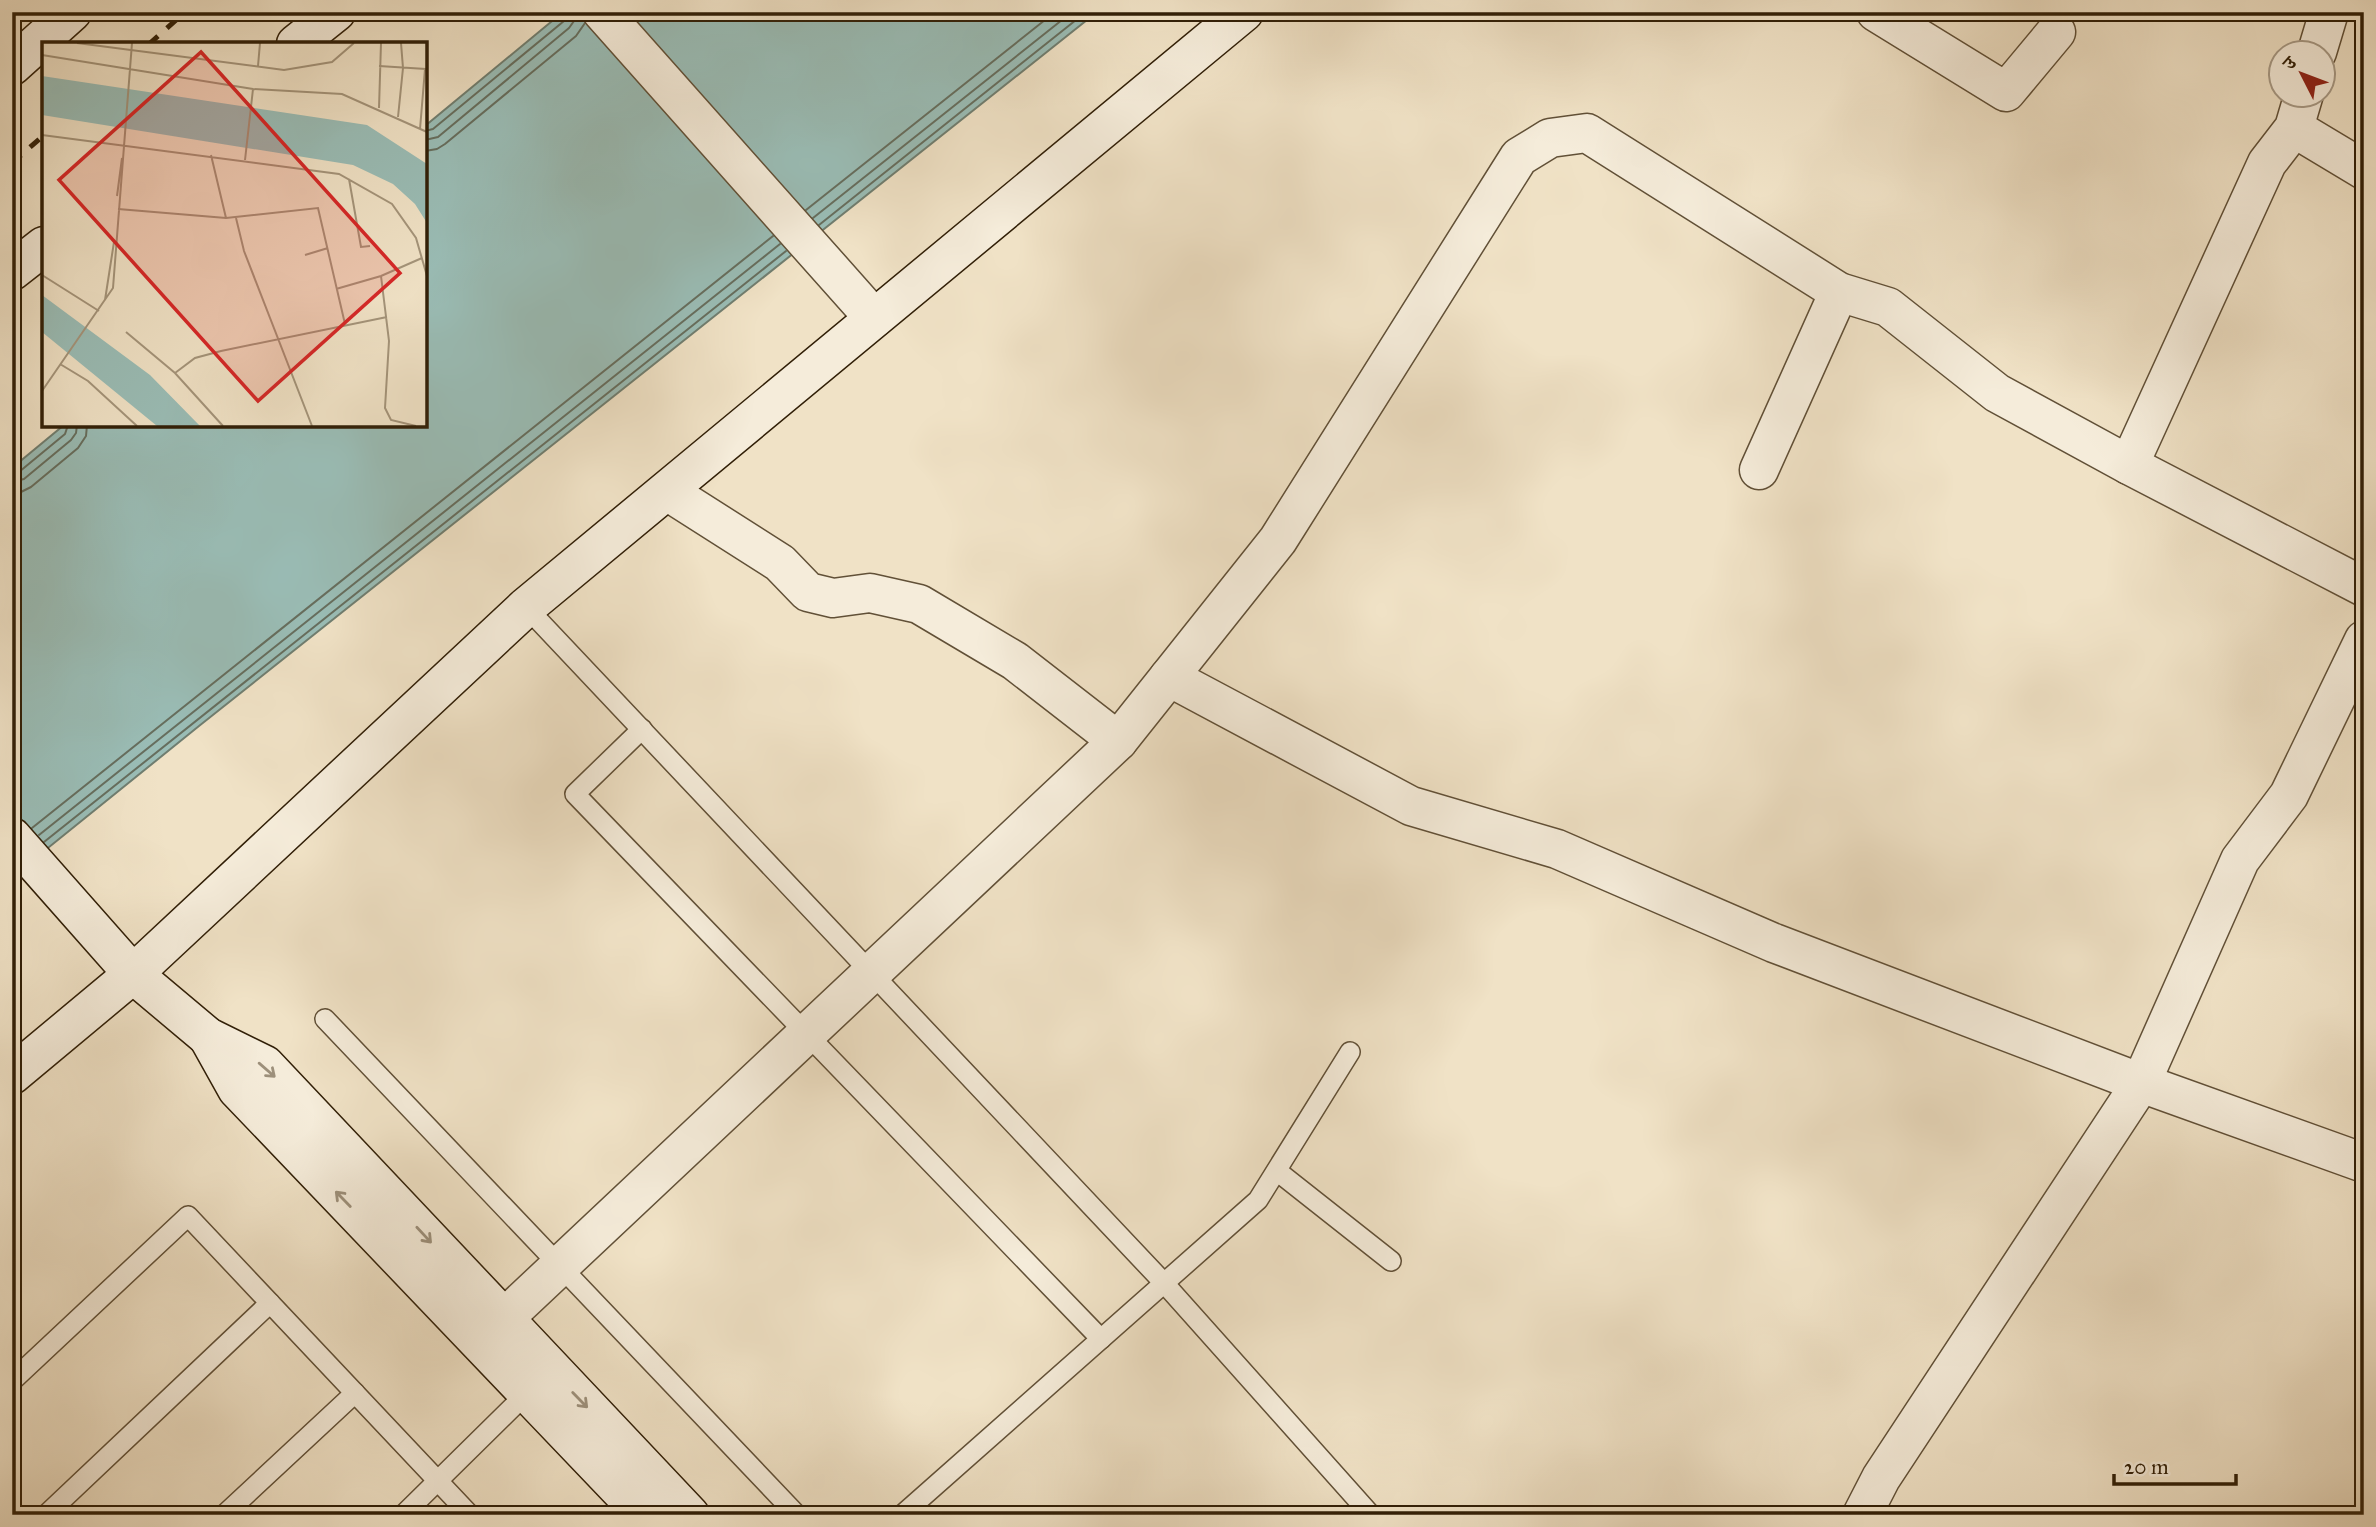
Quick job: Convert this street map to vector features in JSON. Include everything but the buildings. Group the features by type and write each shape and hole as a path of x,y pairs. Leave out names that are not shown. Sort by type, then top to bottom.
{"street":[{"path":"12,66 72,12"},
{"path":"298,42 336,12"},
{"path":"602,12 874,318"},
{"path":"12,1075 133,974 527,607 1244,12"},
{"path":"1876,12 2006,92 2056,32"},
{"path":"2321,38 2329,12"},
{"path":"2129,465 2267,163 2299,111 2364,170"},
{"path":"491,1331 1118,741 1278,540 1519,157 1550,138 1587,133 1839,292 1888,307 1997,393 2364,587"},
{"path":"12,271 42,248"},
{"path":"1759,470 1839,292"},
{"path":"667,491 780,563 808,592 833,598 870,593 919,604 1016,661 1118,741"},
{"path":"1862,1515 1881,1478 2141,1083 2240,860 2290,795 2364,640"},
{"path":"1169,677 1410,806 1557,849 1774,943 2141,1083 2364,1163"},
{"path":"12,837 133,974 208,1037 237,1089 540,1381 690,1515"},
{"path":"540,1381 643,1515"}],"lane":[{"path":"527,607 1164,1283 1371,1515"},
{"path":"642,729 575,794 1101,1339"},
{"path":"325,1019 797,1515"},
{"path":"902,1515 1258,1200 1350,1052"},
{"path":"1276,1171 1391,1261"},
{"path":"12,1381 188,1216 470,1515"},
{"path":"46,1515 270,1303"},
{"path":"403,1515 540,1381"},
{"path":"224,1515 355,1393"}],"water":[{"path":"563,12 1097,12 12,877 12,468 62,427 427,427 427,124"}],"railway":[{"path":"151,42 185,12"},
{"path":"12,163 42,137"}]}
